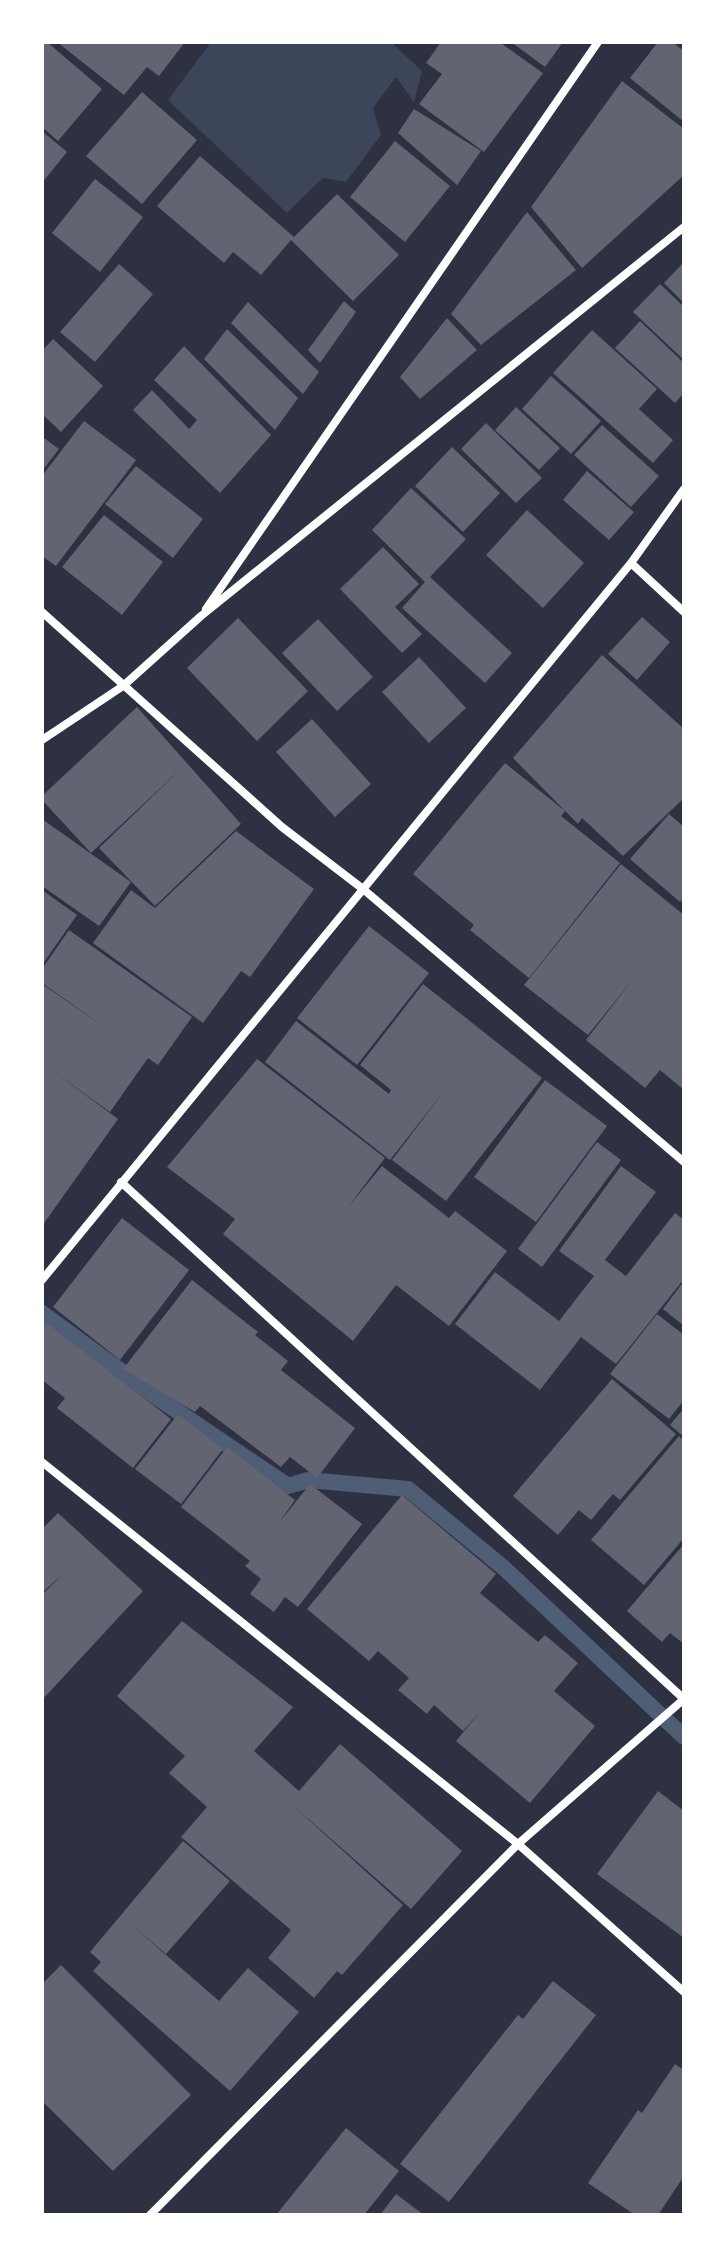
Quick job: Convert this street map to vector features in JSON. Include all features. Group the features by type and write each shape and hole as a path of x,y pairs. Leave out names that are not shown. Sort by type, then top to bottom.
{"street":[{"path":"201,616 598,42"},
{"path":"42,740 123,686 201,616 684,227"},
{"path":"42,1280 631,563 684,489"},
{"path":"631,563 684,612"},
{"path":"42,612 282,827 363,889 684,1162"},
{"path":"121,1182 684,1699 518,1844 150,2215"},
{"path":"42,1462 518,1844 684,1992"}],"shaded area":[{"path":"211,42 396,42 394,45 422,71 414,102 396,77 373,108 381,135 346,182 323,178 287,213 168,100"}],"building":[{"path":"42,42 47,42 102,89 58,141 42,127"},
{"path":"57,42 185,42 159,76 147,67 124,95"},
{"path":"441,42 499,42 543,73 484,152 419,104 442,74 426,63"},
{"path":"511,42 563,42 545,67"},
{"path":"658,42 672,42 684,51 684,122 630,78"},
{"path":"622,81 684,129 684,175 582,268 531,207"},
{"path":"142,92 197,140 142,204 86,156"},
{"path":"414,109 481,151 457,185 398,133"},
{"path":"42,131 67,152 42,183"},
{"path":"395,141 450,186 405,242 350,197"},
{"path":"200,156 294,237 337,194 399,255 353,301 291,240 261,275 233,252 224,263 157,206"},
{"path":"95,179 143,217 100,272 52,233"},
{"path":"527,212 576,270 481,345 451,314"},
{"path":"684,262 684,303 664,283"},
{"path":"119,264 153,294 95,362 60,332"},
{"path":"660,284 684,307 684,360 633,312"},
{"path":"344,301 356,312 320,363 308,350"},
{"path":"248,302 319,372 303,394 231,323"},
{"path":"447,318 477,350 420,399 400,377"},
{"path":"640,321 684,363 684,393 675,403 615,348"},
{"path":"227,329 298,398 275,430 204,359"},
{"path":"592,330 657,389 639,409 673,440 653,463 553,373"},
{"path":"53,339 103,386 61,432 42,414 42,351"},
{"path":"184,346 271,435 220,493 133,410 152,390 189,429 197,420 154,380"},
{"path":"551,376 601,421 571,454 522,409"},
{"path":"516,407 560,448 539,470 495,430"},
{"path":"84,421 136,460 56,566 42,556 42,476"},
{"path":"486,423 542,478 516,503 461,449"},
{"path":"602,425 659,476 631,507 574,455"},
{"path":"44,438 59,449 42,471 42,440"},
{"path":"452,447 500,493 463,532 415,486"},
{"path":"136,466 203,519 173,558 105,504"},
{"path":"587,471 634,512 609,540 563,500"},
{"path":"411,488 466,539 430,577 512,653 485,683 402,608 425,582 372,530"},
{"path":"527,510 584,563 543,608 486,555"},
{"path":"104,515 163,562 122,615 62,567"},
{"path":"383,547 419,584 395,607 422,634 402,653 340,589"},
{"path":"642,617 670,642 637,680 608,654"},
{"path":"238,618 308,691 257,741 187,668"},
{"path":"318,619 373,677 337,711 282,653"},
{"path":"602,655 684,729 684,798 623,856 582,818 578,824 513,758"},
{"path":"419,657 466,708 429,743 382,692"},
{"path":"137,707 241,824 155,906 99,848 183,767 91,853 42,800 42,796"},
{"path":"312,719 371,784 335,817 276,752"},
{"path":"505,763 565,811 561,816 620,863 529,978 470,930 474,925 413,874"},
{"path":"669,814 684,827 684,898 680,902 630,859"},
{"path":"42,819 131,882 99,926 42,886"},
{"path":"236,831 314,889 250,977 241,971 203,1023 93,943 131,890 155,908"},
{"path":"621,864 684,915 684,1090 660,1070 645,1088 586,1040 634,978 588,1035 524,985"},
{"path":"42,890 77,915 42,965"},
{"path":"369,926 429,973 357,1065 297,1018"},
{"path":"69,930 192,1017 158,1065 148,1058 110,1112 53,1071 118,1119 42,1226 42,984 107,1029 42,983 42,969"},
{"path":"423,984 542,1078 446,1201 392,1160 445,1090 390,1160 265,1062 296,1021 389,1094 391,1090 360,1065"},
{"path":"257,1059 385,1158 348,1207 382,1166 449,1218 455,1211 507,1251 449,1326 396,1285 353,1341 223,1234 235,1219 167,1167"},
{"path":"545,1080 607,1126 536,1222 474,1177"},
{"path":"597,1142 621,1160 542,1267 518,1249"},
{"path":"621,1166 656,1192 605,1260 626,1276 675,1213 684,1220 684,1279 616,1364 581,1337 540,1390 455,1324 495,1272 559,1321 594,1276 559,1251"},
{"path":"122,1218 189,1270 120,1360 53,1307"},
{"path":"192,1280 258,1332 255,1335 288,1361 281,1370 355,1428 317,1478 290,1457 281,1467 200,1406 195,1412 123,1369"},
{"path":"684,1281 684,1326 663,1309"},
{"path":"657,1314 684,1335 684,1400 669,1419 610,1374"},
{"path":"45,1322 171,1419 133,1468 57,1408 65,1398 42,1380 42,1326"},
{"path":"612,1379 676,1434 620,1500 613,1494 591,1520 579,1510 558,1535 513,1496"},
{"path":"684,1408 684,1437 670,1425"},
{"path":"178,1414 223,1449 181,1504 135,1469"},
{"path":"679,1436 684,1441 684,1538 644,1585 591,1540"},
{"path":"227,1447 295,1500 278,1524 310,1484 362,1524 298,1607 285,1597 274,1612 250,1594 261,1579 245,1566 250,1561 181,1507"},
{"path":"402,1495 496,1574 480,1593 538,1642 545,1635 578,1663 554,1691 595,1726 530,1803 456,1741 480,1712 463,1731 434,1705 427,1714 398,1690 409,1678 378,1651 369,1661 307,1609"},
{"path":"58,1513 143,1591 42,1700 42,1595 62,1575 42,1593 42,1529"},
{"path":"684,1544 684,1644 670,1633 662,1642 627,1611"},
{"path":"182,1621 293,1707 254,1751 299,1791 340,1744 462,1851 411,1909 289,1802 403,1905 342,1975 337,1971 314,1998 268,1958 291,1930 181,1837 207,1807 169,1773 185,1756 117,1696"},
{"path":"658,1791 684,1811 684,1938 597,1874"},
{"path":"183,1841 230,1881 166,1954 126,1920 219,2001 248,1968 299,2012 230,2091 93,1971 101,1962 90,1952"},
{"path":"61,1965 191,2095 113,2171 42,2101 42,1984"},
{"path":"553,1981 596,2015 449,2202 400,2164 518,2015 523,2019"},
{"path":"675,2064 684,2070 684,2176 658,2215 635,2215 588,2183 638,2110 642,2113"},
{"path":"346,2128 399,2171 364,2215 276,2215"},
{"path":"396,2194 424,2215 380,2215"}],"waterway":[{"path":"42,1313 155,1396 288,1486 308,1480 408,1489 504,1568 684,1737"}]}
